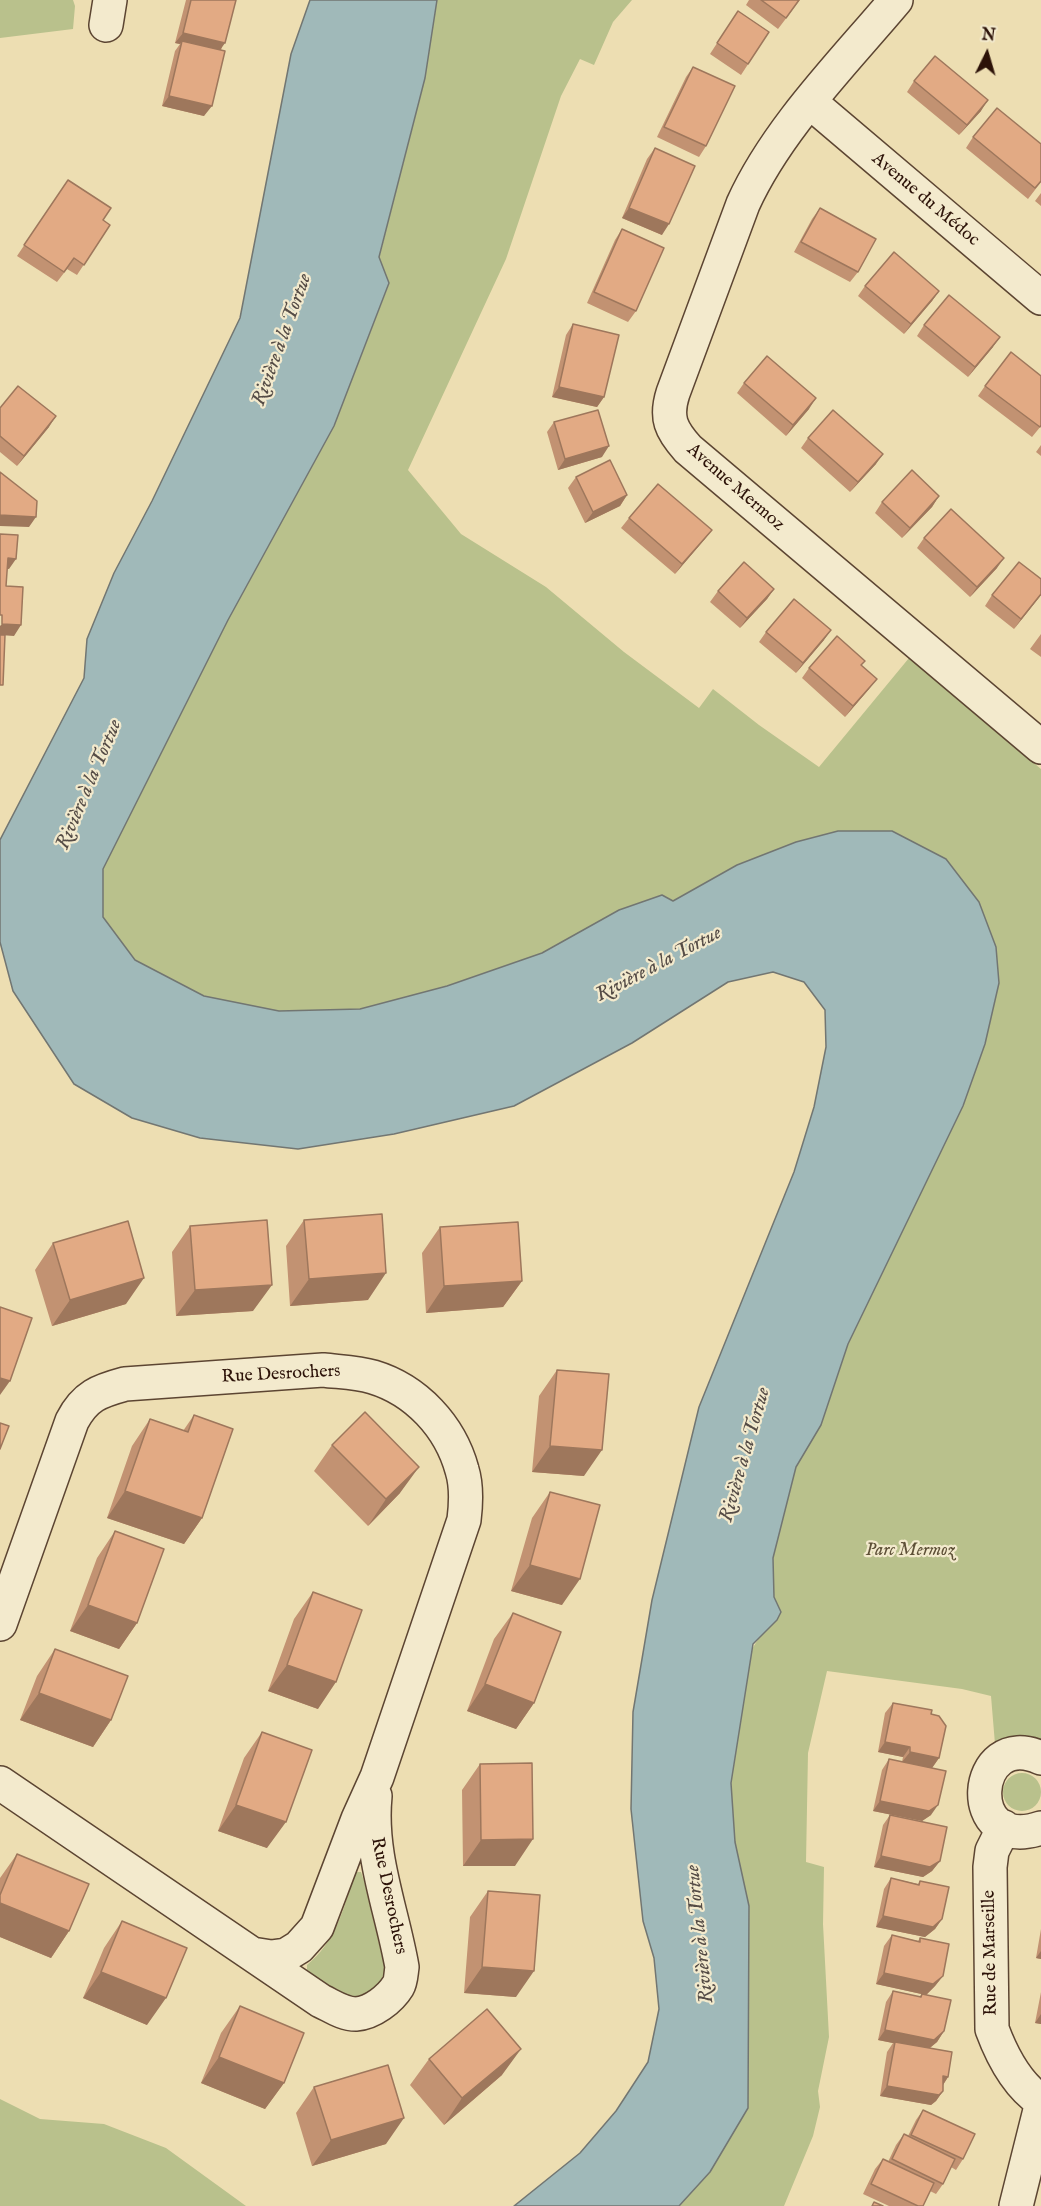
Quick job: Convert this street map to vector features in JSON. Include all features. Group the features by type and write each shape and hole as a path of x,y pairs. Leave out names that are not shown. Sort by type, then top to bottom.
{"street":[{"name":"Avenue Mermoz","path":"896,0 810,102 763,163 743,204 672,393 668,408 670,422 677,437 688,449 1041,747"},
{"name":"Avenue du Médoc","path":"810,102 1041,298"},
{"name":"Rue Desrochers","path":"0,1624 72,1421 79,1407 90,1397 106,1389 125,1384 323,1371 350,1372 372,1376 390,1383 422,1404 441,1426 463,1471 466,1504 464,1520 377,1777 354,1829 317,1927 299,1947 286,1955 271,1957 252,1954"},
{"path":"1041,1758 1021,1753 1008,1756 998,1762 989,1772 984,1790 986,1809 993,1819 1004,1827 1016,1832 1029,1832 1041,1828"},
{"name":"Rue Desrochers","path":"0,1783 252,1954 340,2011 356,2014 372,2009 387,2000 399,1984 402,1967 386,1901 374,1834 377,1777"},
{"name":"Rue de Marseille","path":"1004,1827 994,1844 990,1867 992,2029 998,2045 1017,2077 1041,2104"},
{"path":"1016,2206 1041,2104"}],"green space":[{"path":"0,0 73,0 75,6 73,29 0,38"},
{"name":"Parc Mermoz","path":"437,0 632,0 613,22 594,65 580,59 561,96 506,259 408,470 461,534 546,587 624,652 699,708 713,689 819,767 909,658 1041,769 1041,1741 1021,1737 995,1744 991,1696 962,1689 827,1671 808,1753 806,1862 824,1867 823,1924 829,2037 818,2091 820,2107 813,2136 784,2206 679,2206 710,2172 735,1842 731,1783 750,1656 760,1637 781,1612 774,1597 773,1558 796,1467 821,1425 848,1344 963,1106 985,1044 838,831 796,842 737,865 673,901 619,910 542,953 447,986 360,1009 279,1011 204,996 135,960 103,917 103,869 228,620 334,426 389,284 379,258 425,78"},
{"path":"1022,1773 1035,1779 1041,1792 1035,1805 1022,1811 1009,1805 1003,1792 1009,1779"},
{"path":"357,1872 361,1872 364,1881 385,1969 374,1989 358,1997 340,1993 307,1970 307,1965 325,1946 337,1925 353,1877"},
{"path":"0,2099 40,2119 104,2124 166,2148 246,2206 0,2206"}],"water":[{"name":"Rivière à la Tortue","path":"310,0 437,0 425,78 379,257 389,283 334,426 228,620 103,869 103,917 135,960 204,996 279,1011 360,1009 447,986 542,953 619,910 662,895 673,901 737,865 796,842 838,831 892,831 946,859 979,902 996,947 999,983 985,1044 963,1106 848,1344 821,1425 796,1467 773,1558 774,1597 781,1612 777,1620 753,1644 731,1783 735,1842 749,1906 748,2108 710,2172 679,2206 514,2206 580,2153 616,2111 648,2062 659,2009 654,1958 643,1921 631,1809 633,1712 652,1600 699,1407 794,1172 814,1107 826,1047 825,1010 804,982 773,972 728,982 632,1043 514,1106 394,1134 298,1149 200,1138 132,1118 74,1084 13,991 0,942 0,840 84,678 87,639 114,573 152,501 240,318 291,54"}],"building":[{"path":"191,0 236,0 225,43 183,33"},
{"path":"761,0 799,0 786,18"},
{"path":"738,11 769,32 748,64 717,43"},
{"path":"182,41 225,51 212,106 169,96"},
{"path":"935,56 988,100 967,125 914,81"},
{"path":"693,67 735,86 706,146 664,127"},
{"path":"997,108 1041,144 1041,181 1035,188 973,137"},
{"path":"655,148 695,166 669,224 629,208"},
{"path":"68,180 111,208 103,220 110,225 84,265 74,258 64,272 24,245"},
{"path":"820,208 876,239 858,272 801,242"},
{"path":"622,229 664,248 636,311 594,292"},
{"path":"894,252 939,291 911,324 865,286"},
{"path":"949,295 1000,337 975,367 924,325"},
{"path":"573,324 619,335 604,397 559,387"},
{"path":"1011,352 1041,376 1040,427 985,386"},
{"path":"767,356 816,398 793,425 744,383"},
{"path":"18,386 56,416 24,456 0,436 0,408"},
{"path":"598,410 609,446 565,459 554,422"},
{"path":"833,410 883,454 858,482 808,438"},
{"path":"610,460 627,495 593,512 576,477"},
{"path":"912,470 939,496 910,528 882,502"},
{"path":"0,472 37,501 36,517 0,515"},
{"path":"658,484 712,530 682,564 629,518"},
{"path":"951,509 1004,558 977,587 924,538"},
{"path":"0,534 18,535 16,559 8,558 6,586 23,587 21,625 2,624"},
{"path":"744,562 774,589 747,618 718,591"},
{"path":"1019,562 1041,579 1041,594 1021,619 992,595"},
{"path":"794,599 831,630 803,663 766,632"},
{"path":"0,635 5,635 3,685 0,685"},
{"path":"837,636 865,661 861,665 877,679 853,706 809,668"},
{"path":"382,1214 386,1273 309,1279 304,1220"},
{"path":"267,1220 272,1285 195,1290 190,1226"},
{"path":"128,1221 144,1278 70,1300 53,1243"},
{"path":"518,1222 522,1281 444,1286 440,1227"},
{"path":"0,1307 32,1318 10,1381 0,1378"},
{"path":"557,1370 609,1374 602,1450 550,1446"},
{"path":"365,1412 419,1467 386,1499 332,1445"},
{"path":"194,1415 233,1429 202,1518 125,1491 150,1419 188,1432"},
{"path":"0,1423 9,1426 0,1449"},
{"path":"550,1492 600,1505 580,1579 530,1565"},
{"path":"115,1531 164,1549 137,1623 88,1605"},
{"path":"313,1592 362,1610 336,1682 287,1665"},
{"path":"513,1613 561,1632 534,1703 485,1684"},
{"path":"55,1649 128,1676 111,1720 39,1693"},
{"path":"893,1703 932,1710 931,1714 939,1716 946,1726 939,1758 910,1752 910,1747 885,1742"},
{"path":"262,1732 312,1750 286,1822 236,1805"},
{"path":"889,1759 946,1771 938,1805 929,1811 880,1801"},
{"path":"532,1763 533,1839 481,1840 480,1764"},
{"path":"890,1815 947,1827 940,1861 930,1867 881,1856"},
{"path":"17,1854 89,1884 69,1931 0,1903 0,1895"},
{"path":"891,1878 919,1885 920,1881 949,1887 942,1919 933,1927 883,1916"},
{"path":"488,1891 540,1895 534,1971 482,1967"},
{"path":"122,1921 187,1948 166,1998 101,1972"},
{"path":"892,1935 920,1942 920,1938 949,1944 943,1976 933,1984 884,1973"},
{"path":"893,1991 951,2000 944,2031 934,2040 885,2030"},
{"path":"240,2006 304,2033 284,2083 219,2057"},
{"path":"487,2009 521,2049 462,2098 429,2059"},
{"path":"895,2042 952,2052 948,2077 943,2076 943,2091 939,2095 887,2086"},
{"path":"388,2065 404,2118 331,2140 314,2087"},
{"path":"923,2110 975,2134 963,2159 911,2135"},
{"path":"904,2134 955,2159 943,2184 892,2159"},
{"path":"883,2159 934,2183 923,2206 918,2206 871,2184"}]}
